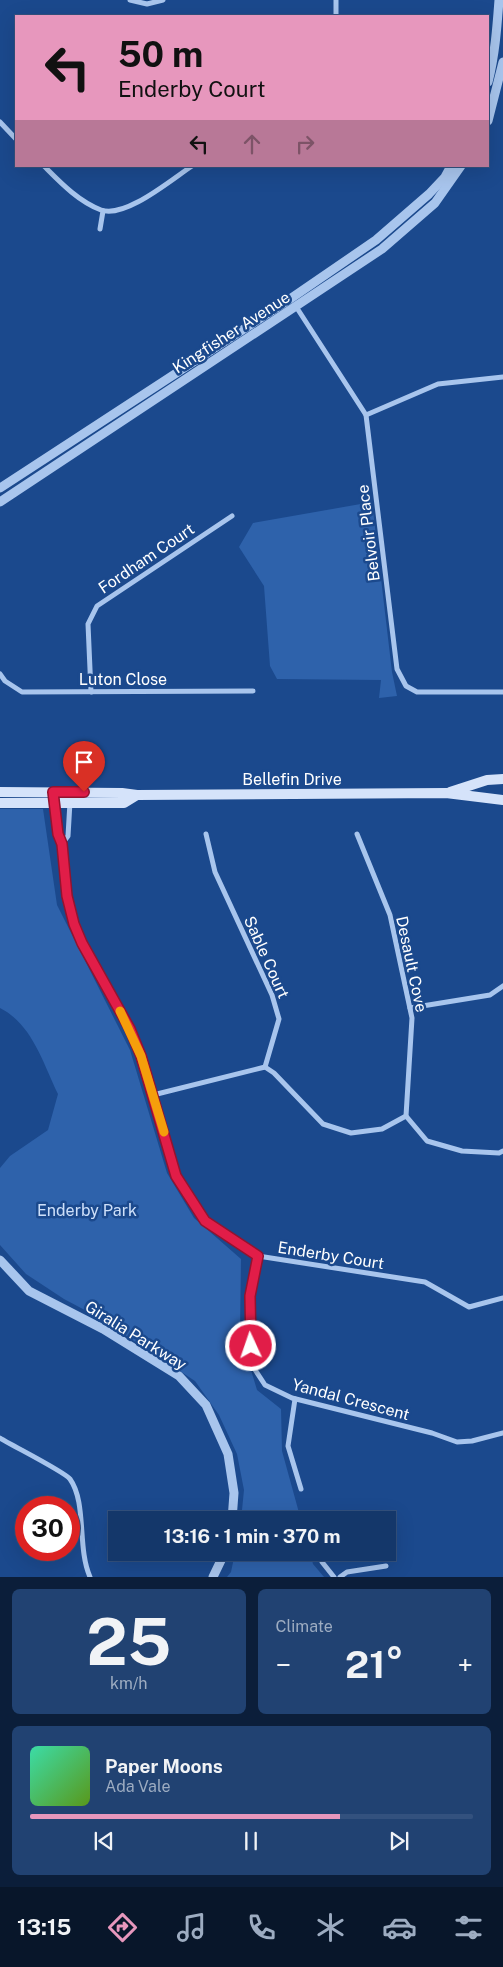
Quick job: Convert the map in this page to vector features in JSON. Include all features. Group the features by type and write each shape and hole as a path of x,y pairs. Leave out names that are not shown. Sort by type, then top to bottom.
{"main road":[{"name":"Bellefin Drive","path":"446,794 487,780 503,779"},
{"name":"Bellefin Drive","path":"0,792 122,793 137,795 446,794 503,800"},
{"name":"Bellefin Drive","path":"0,802 54,804 124,803 137,795"}],"street":[{"path":"130,0 148,4 163,0"},
{"path":"336,0 336,15"},
{"path":"489,77 498,21 498,0"},
{"path":"489,117 503,62"},
{"path":"0,122 15,138"},
{"path":"45,167 75,196 103,211 132,206 190,167"},
{"name":"Kingfisher Avenue","path":"0,488 376,240 429,194 445,177 450,167"},
{"name":"Kingfisher Avenue","path":"0,502 296,308 382,249 434,203 460,167"},
{"path":"100,229 103,211"},
{"name":"Belvoir Place","path":"290,298 366,415 397,669 406,686 417,692 503,692"},
{"path":"366,415 438,384 503,377"},
{"name":"Fordham Court","path":"90,692 88,624 97,606 232,516"},
{"name":"Luton Close","path":"0,674 4,681 22,692 253,691"},
{"name":"Enderby Court","path":"53,792 58,834 62,844 67,896 74,924 82,943 130,1029 141,1056 176,1176 205,1221 258,1256 425,1282 469,1307 503,1298"},
{"name":"Enderby Court","path":"62,844 68,836 70,792"},
{"name":"Sable Court","path":"206,834 214,872 272,995 279,1018 265,1067"},
{"name":"Desault Cove","path":"357,834 390,915 412,1018 406,1116"},
{"path":"410,1008 490,995 503,986"},
{"path":"153,1095 265,1067 274,1073 323,1124 351,1133 382,1129 406,1116 427,1141 462,1151 499,1154 503,1151"},
{"name":"Yandal Crescent","path":"258,1256 250,1296 252,1365 265,1385 294,1399 432,1433 457,1442 472,1441 503,1433"},
{"name":"Giralia Parkway","path":"2,1266 29,1291 103,1329 179,1376 206,1405 228,1454 234,1493 233,1511"},
{"path":"294,1399 288,1446 301,1489"},
{"path":"0,1438 70,1478 77,1496 85,1564 90,1577"},
{"path":"213,1577 221,1561"},
{"path":"322,1561 334,1577"},
{"path":"340,1577 346,1572 386,1566"}],"green space":[{"path":"372,502 392,672 397,696 379,698 381,680 277,679 270,666 264,586 239,547 253,523"},
{"name":"Enderby Park","path":"0,809 43,809 57,905 130,1050 167,1173 194,1218 241,1259 240,1333 257,1390 281,1409 282,1451 299,1511 242,1511 244,1490 237,1454 219,1415 195,1381 96,1316 64,1299 26,1274 0,1245 0,1168 10,1156 48,1130 58,1094 28,1034 11,1015 0,1008"},
{"path":"233,1561 312,1561 324,1577 227,1577 231,1572"}],"slow traffic":[{"path":"120,1011 141,1056 164,1132"}],"route":[{"path":"84,792 53,792 58,834 62,844 67,896 74,924 82,943 130,1029 141,1056 176,1176 205,1221 258,1256 250,1296 249,1326 251,1346"}]}
